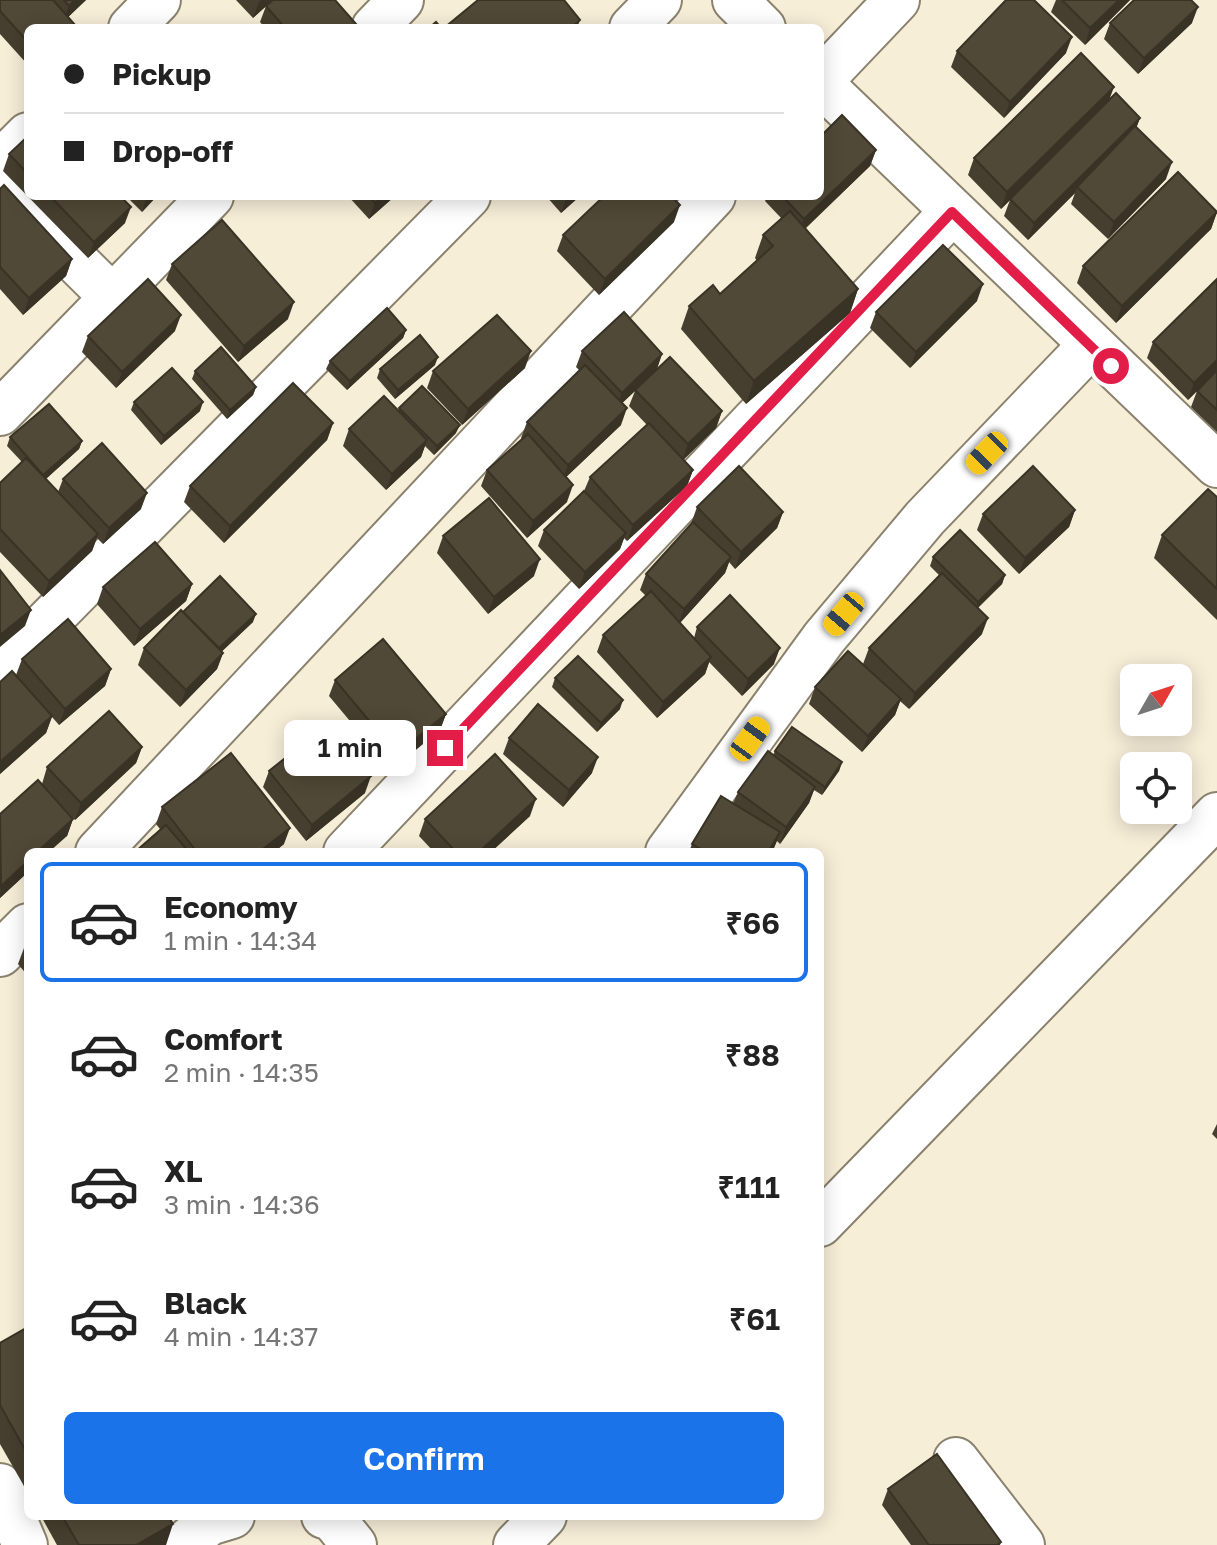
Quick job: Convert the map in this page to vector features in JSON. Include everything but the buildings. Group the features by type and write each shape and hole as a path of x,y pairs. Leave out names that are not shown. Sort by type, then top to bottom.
{"street":[{"path":"135,24 158,0"},
{"path":"378,24 401,0"},
{"path":"636,24 659,0"},
{"path":"735,0 759,24"},
{"path":"824,78 897,0"},
{"path":"824,86 1090,346 1217,465"},
{"path":"7,158 24,181"},
{"path":"39,200 112,297"},
{"path":"0,413 207,200"},
{"path":"0,670 464,200"},
{"path":"102,848 709,200"},
{"path":"350,848 952,212"},
{"path":"671,848 824,638 925,518 1090,346"},
{"path":"824,1220 1217,815"},
{"path":"0,954 24,930"},
{"path":"956,1460 1022,1545"},
{"path":"0,1486 25,1545"},
{"path":"183,1545 209,1523 219,1520"},
{"path":"334,1520 354,1545"},
{"path":"516,1545 540,1520"}],"route":[{"path":"445,748 952,212 1111,366"}]}
